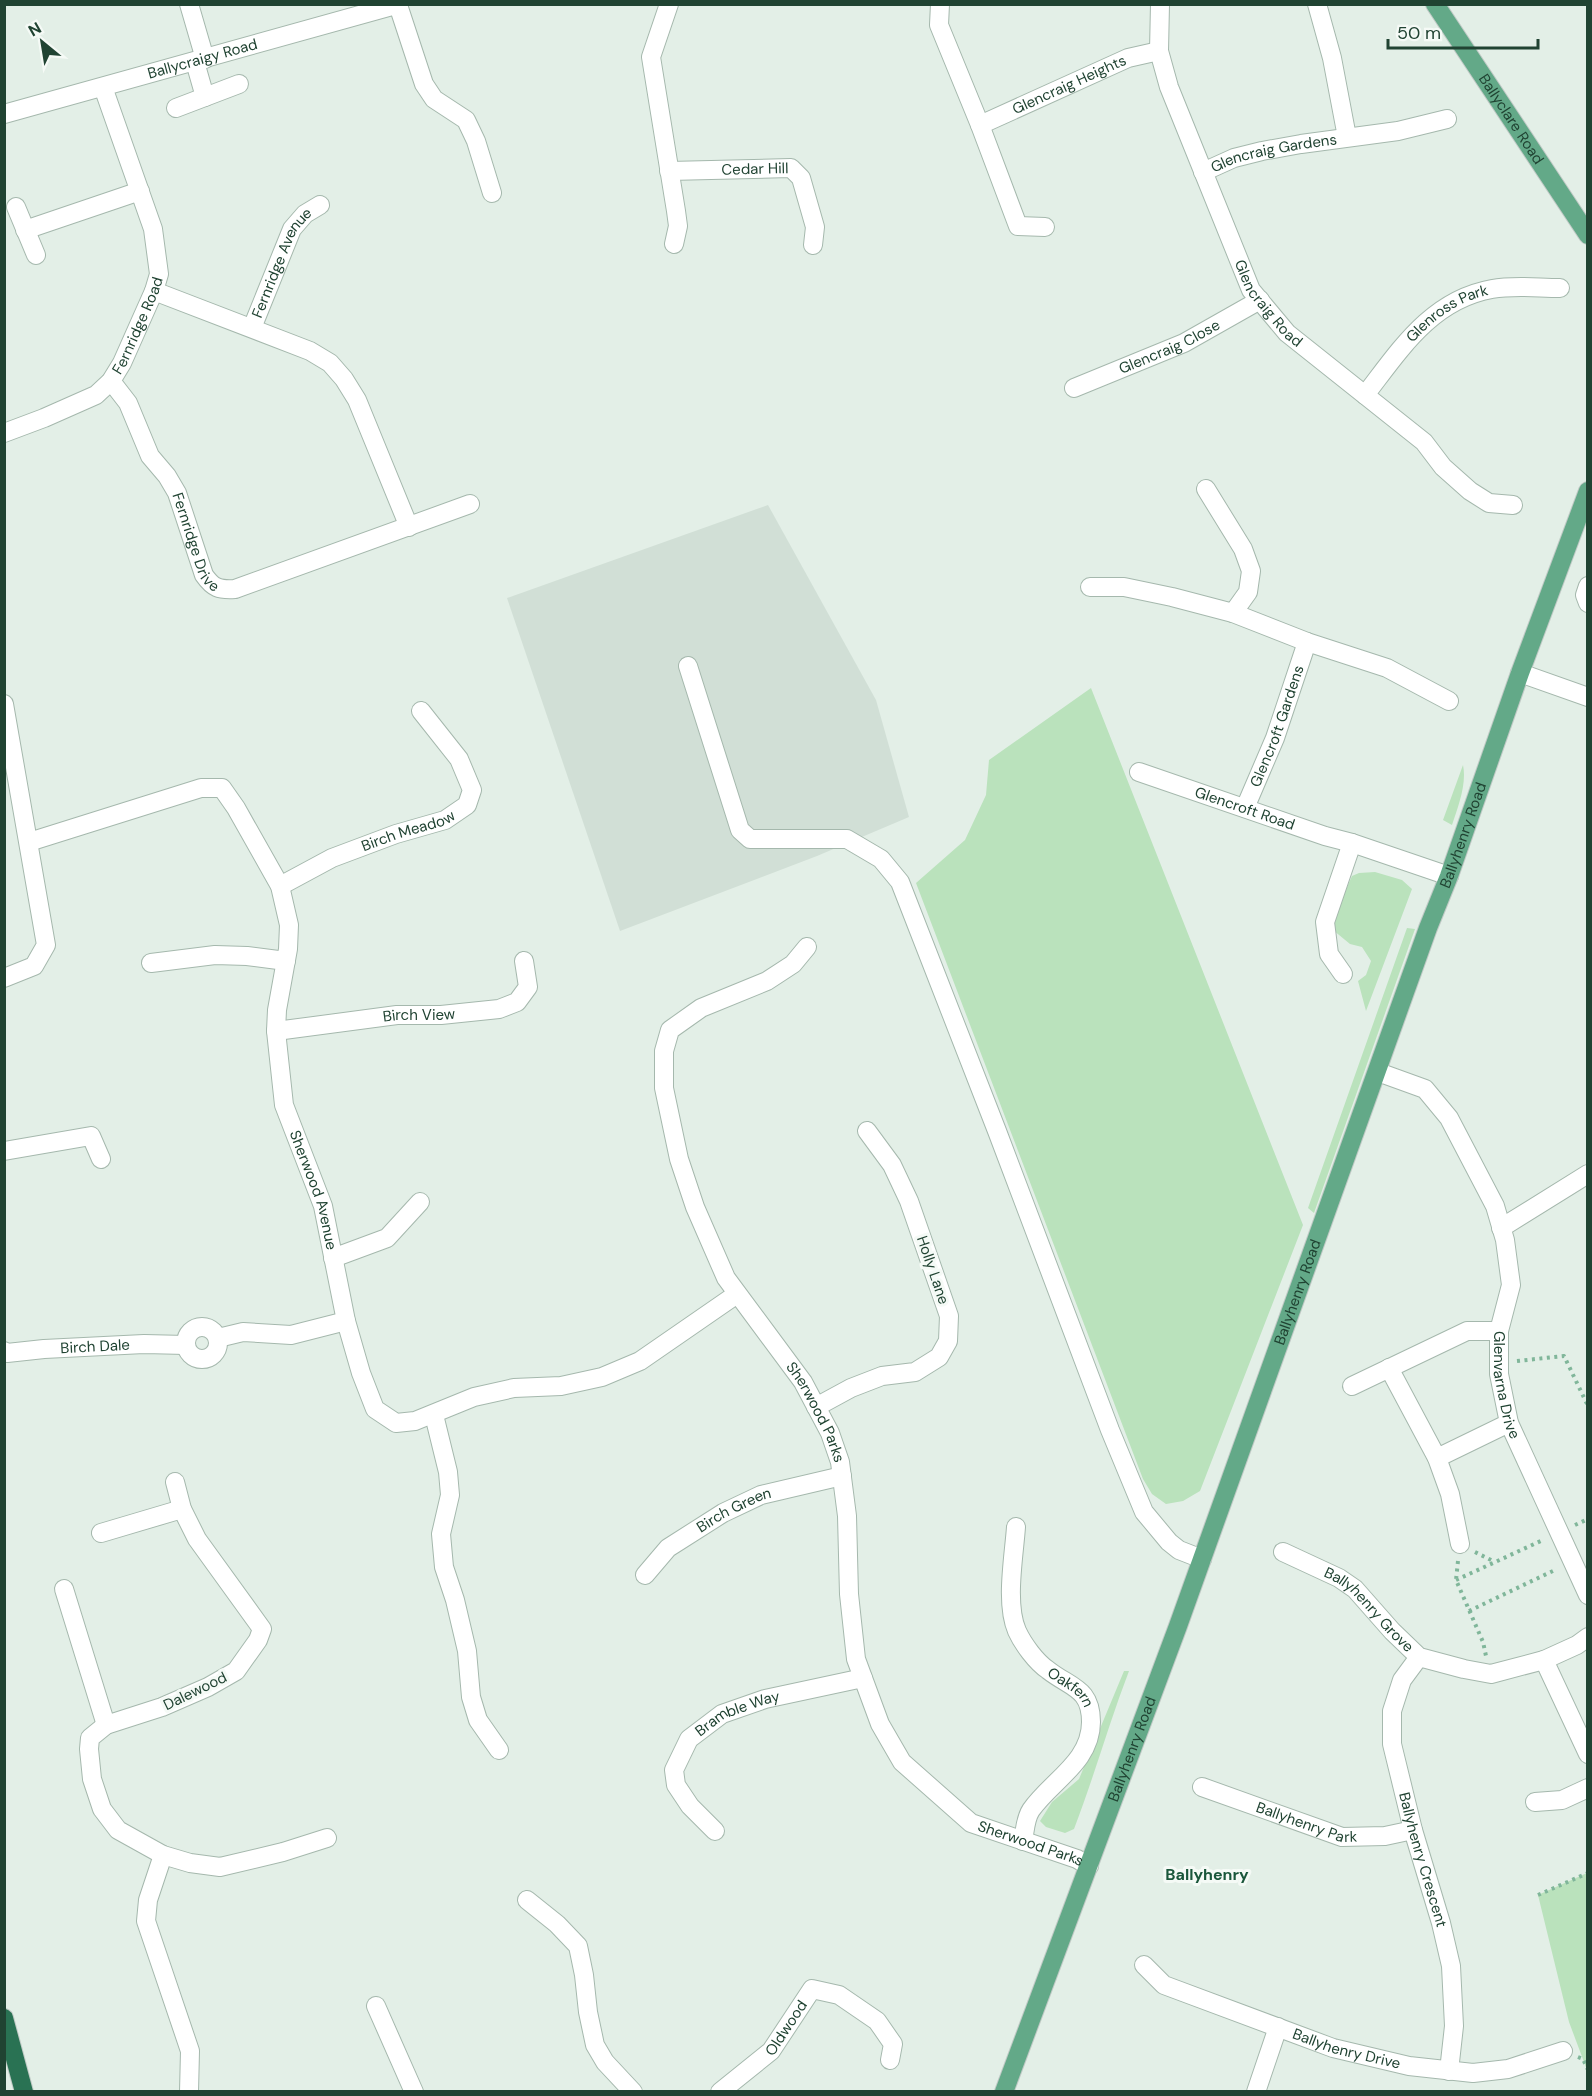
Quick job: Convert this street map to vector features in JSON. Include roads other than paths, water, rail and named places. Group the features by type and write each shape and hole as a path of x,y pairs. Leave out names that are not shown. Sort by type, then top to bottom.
{"highway":[{"path":"4,2018 24,2091"}],"main road":[{"name":"Ballyclare Road","path":"1435,4 1587,235"},
{"name":"Ballyhenry Road","path":"1004,2091 1202,1559 1587,491"}],"street":[{"path":"189,4 205,97"},
{"path":"669,4 651,57 678,226 674,244"},
{"path":"940,4 939,25 1018,226 1045,227"},
{"name":"Glencraig Road","path":"1160,4 1159,51 1169,87 1251,290 1287,333 1424,442 1443,467 1470,491 1488,503 1513,505"},
{"name":"Glencraig Gardens","path":"1317,4 1332,58 1347,137"},
{"path":"398,5 424,84 434,99 466,120 476,141 492,193"},
{"name":"Ballycraigy Road","path":"4,114 398,5"},
{"name":"Glencraig Heights","path":"980,125 1128,58 1159,51"},
{"path":"176,108 239,84"},
{"name":"Fernridge Road","path":"4,433 96,395 111,381 122,363 154,291 159,274 153,229 103,87"},
{"name":"Glencraig Gardens","path":"1203,172 1243,156 1301,144 1398,130 1448,119"},
{"name":"Cedar Hill","path":"669,171 791,168 801,178 815,227 813,245"},
{"path":"25,230 140,191"},
{"name":"Fernridge Avenue","path":"252,328 292,229 305,214 320,205"},
{"path":"16,207 36,255"},
{"name":"Glenross Park","path":"1365,396 1407,340 1434,314 1465,297 1492,289 1560,288"},
{"path":"154,291 310,351 330,363 344,379 357,400 409,527"},
{"name":"Glencraig Close","path":"1074,388 1184,343 1260,300"},
{"name":"Fernridge Drive","path":"111,381 128,403 150,456 167,476 177,494 204,575 212,585 222,590 235,589 470,504"},
{"path":"1206,489 1234,532 1251,571 1248,592 1233,613"},
{"path":"1587,586 1585,595 1587,603"},
{"path":"1090,587 1124,587 1233,613 1307,642 1387,668 1449,701"},
{"name":"Glencroft Gardens","path":"1245,808 1275,738 1307,642"},
{"path":"688,666 740,830 750,839 847,839 880,859 900,882 1002,1142 1110,1430 1144,1512 1169,1542 1179,1550 1202,1559"},
{"path":"1520,673 1586,693"},
{"name":"Birch Meadow","path":"280,886 332,858 396,834 445,820 467,805 472,790 459,759 421,711"},
{"path":"4,978 34,966 46,945 6,713"},
{"name":"Glencroft Road","path":"1139,772 1449,876"},
{"name":"Sherwood Avenue","path":"29,842 201,789 222,788 236,808 280,886 289,925 276,1031 284,1105 323,1206 346,1321 361,1373 375,1409 396,1423 415,1421 474,1397 514,1388 561,1386 602,1377 640,1361 737,1294"},
{"path":"1343,974 1329,954 1325,922 1352,843"},
{"name":"Sherwood Parks","path":"807,947 793,964 767,981 701,1008 670,1030 664,1051 664,1088 679,1159 695,1207 726,1278 803,1383 837,1452 847,1516 849,1594 856,1659 880,1724 902,1762 971,1823 1077,1859 1089,1866"},
{"path":"151,963 215,955 286,961"},
{"name":"Birch View","path":"276,1031 397,1015 441,1015 499,1009 517,1002 528,987 524,961"},
{"name":"Glenvarna Drive","path":"1378,1072 1425,1089 1449,1118 1496,1206 1511,1285 1499,1331 1498,1364 1498,1374 1509,1423 1587,1595"},
{"name":"Holly Lane","path":"816,1407 851,1388 882,1376 915,1371 939,1357 948,1341 949,1316 909,1201 892,1165 867,1131"},
{"path":"4,1151 91,1136 101,1159"},
{"path":"1501,1228 1587,1174"},
{"path":"333,1258 387,1238 420,1202"},
{"name":"Birch Dale","path":"4,1351 7,1353 144,1344 186,1345 189,1352 202,1359 215,1353 219,1346 218,1338 243,1332 291,1335 346,1321"},
{"path":"1352,1386 1467,1331 1499,1331"},
{"path":"1389,1368 1437,1458 1450,1494 1460,1544"},
{"path":"434,1415 448,1472 450,1495 441,1534 444,1567 455,1600 467,1651 471,1696 478,1720 499,1750"},
{"path":"1437,1458 1509,1423"},
{"name":"Birch Green","path":"645,1575 668,1548 723,1513 761,1495 842,1476"},
{"name":"Dalewood","path":"106,1725 162,1707 208,1687 236,1671 258,1640 262,1629 197,1539 182,1509 175,1482"},
{"path":"101,1533 182,1509"},
{"name":"Oakfern","path":"1016,1527 1012,1609 1017,1630 1046,1670 1083,1693 1090,1704 1091,1724 1083,1752 1031,1811 1023,1841"},
{"name":"Ballyhenry Grove","path":"1283,1552 1339,1578 1354,1589 1419,1657 1491,1674 1544,1660 1577,1645 1587,1637"},
{"path":"64,1589 106,1725 90,1738 92,1779 102,1809 118,1830 163,1855 220,1868 327,1838"},
{"name":"Ballyhenry Crescent","path":"1419,1657 1402,1680 1392,1711 1392,1743 1413,1830 1451,1966 1454,2026 1449,2071"},
{"path":"1544,1660 1587,1754"},
{"name":"Bramble Way","path":"715,1831 690,1806 676,1785 674,1770 689,1739 722,1714 765,1699 863,1678"},
{"name":"Ballyhenry Park","path":"1202,1787 1342,1837 1385,1836 1413,1830"},
{"path":"1535,1802 1562,1800 1587,1788"},
{"path":"163,1855 148,1900 146,1921 190,2051 189,2091"},
{"path":"527,1900 557,1924 578,1946 595,2045 605,2062 633,2091"},
{"name":"Ballyhenry Drive","path":"1144,1965 1164,1985 1333,2048 1409,2066 1473,2073 1508,2069 1563,2051"},
{"name":"Oldwood","path":"720,2091 771,2051 812,1989 839,1995 877,2021 893,2044 890,2060"},
{"path":"376,2006 414,2091"},
{"path":"1256,2091 1278,2027"}],"district":[{"name":"Ballyhenry","path":"1207,1874"}]}
